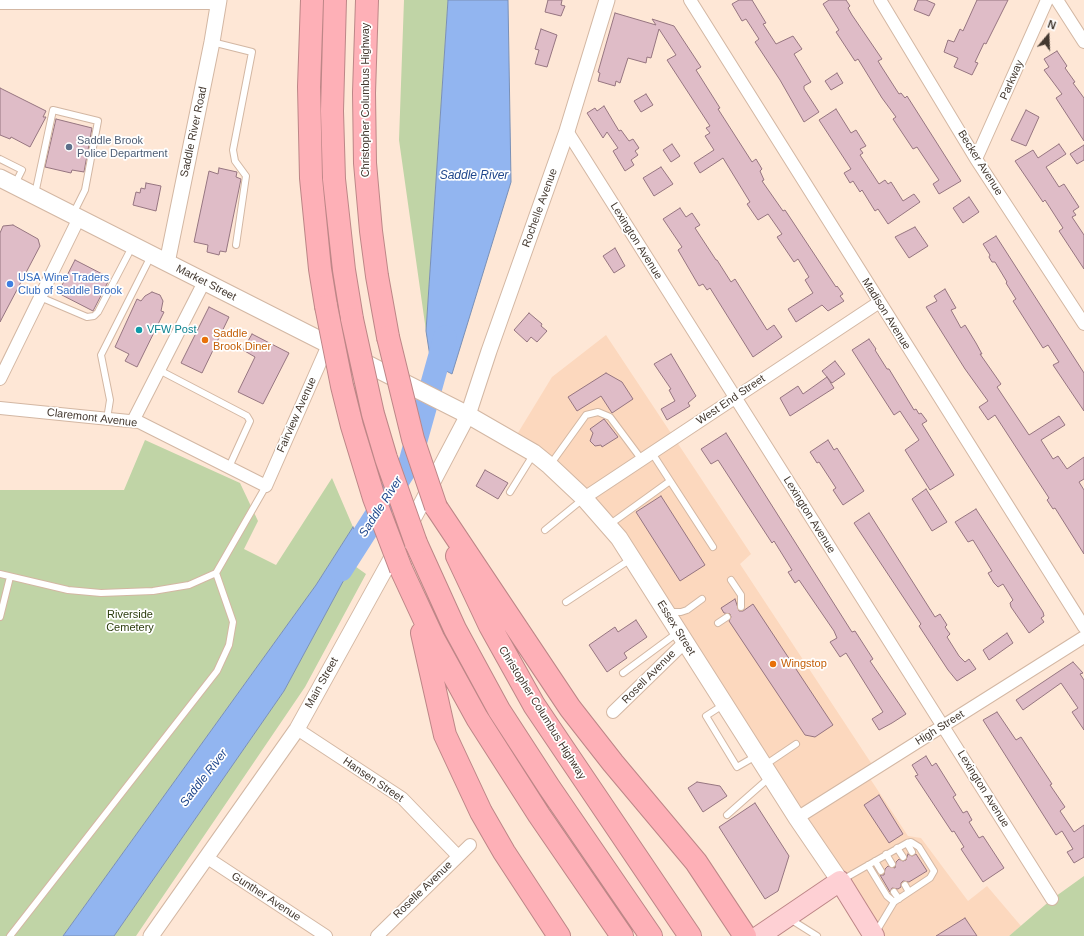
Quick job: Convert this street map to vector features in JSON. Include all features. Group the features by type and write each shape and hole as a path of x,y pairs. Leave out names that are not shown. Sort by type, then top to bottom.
{"highway":[{"path":"312,0 309,87 311,178 319,261 340,380 352,426 374,498 401,569 433,638 477,718 539,814 622,936"},
{"path":"335,0 332,111 334,179 344,270 352,319 373,414 390,471 416,543 455,630 499,710 549,787 651,936"},
{"name":"Christopher Columbus Highway","path":"366,0 364,93 365,163 376,269 388,337 413,439 436,507 465,575 490,626 534,706 690,936"},
{"path":"436,507 570,708 613,763 696,862 745,936"},
{"path":"413,595 445,735 481,812 504,852 559,936"}],"main road":[{"name":"Market Street","path":"7,182 412,387"},
{"name":"Essex Street","path":"412,387 468,415 534,453 584,498 609,525 633,558 724,705 874,935"},
{"path":"759,936 840,881"}],"street":[{"name":"Rochelle Avenue","path":"468,415 489,351 567,131 607,0"},
{"name":"Madison Avenue","path":"690,0 878,303 1084,627"},
{"name":"Becker Avenue","path":"880,0 976,159 1084,324"},
{"name":"Parkway","path":"976,159 1047,0"},
{"path":"1057,0 1084,42"},
{"path":"0,3 218,1"},
{"name":"Saddle River Road","path":"167,263 212,42 218,1"},
{"name":"Lexington Avenue","path":"567,131 734,398 1052,899"},
{"path":"0,379 40,297 76,217"},
{"path":"132,421 204,282"},
{"name":"West End Street","path":"584,498 878,303"},
{"name":"Fairview Avenue","path":"266,486 328,344"},
{"name":"Claremont Avenue","path":"0,408 139,422 266,486"},
{"name":"Main Street","path":"151,936 297,729 418,510 468,415"},
{"name":"Rosell Avenue","path":"613,712 681,637"},
{"name":"High Street","path":"797,818 1084,637"},
{"name":"Hansen Street","path":"297,729 402,798 458,856"},
{"name":"Roselle Avenue","path":"377,936 470,845"},
{"name":"Gunther Avenue","path":"206,858 326,936"}],"lane":[{"path":"212,42 252,52 233,150 235,161 246,176 236,245"},
{"path":"34,196 53,110 98,121 84,190 76,217"},
{"path":"0,159 22,170 7,182"},
{"path":"40,297 87,317 94,316 98,312 132,246"},
{"path":"107,418 110,400 102,355 151,256"},
{"path":"159,370 247,416 250,421 229,467"},
{"path":"550,466 586,414 598,412 610,417 642,460"},
{"path":"510,492 534,453"},
{"path":"652,453 713,546"},
{"path":"609,525 670,481"},
{"path":"0,574 68,590 101,593 153,591 189,585 216,573 266,486"},
{"path":"545,530 584,498"},
{"path":"566,602 633,558"},
{"path":"10,936 217,671 229,645 233,622 216,573"},
{"path":"0,617 10,577"},
{"path":"731,580 741,595 741,607"},
{"path":"665,611 681,612 693,606 702,599"},
{"path":"718,623 727,617"},
{"path":"623,673 681,637"},
{"path":"724,705 706,716 737,767 764,766"},
{"path":"727,815 764,766 796,744"},
{"path":"840,881 897,848 911,842 919,847 934,871 930,878 896,901 874,935"},
{"path":"907,844 912,852"},
{"path":"897,848 903,857"},
{"path":"886,854 892,864"},
{"path":"875,861 881,871"},
{"path":"868,865 887,896 896,901"},
{"path":"926,872 930,878"},
{"path":"916,878 921,885"},
{"path":"905,885 909,892"},
{"path":"894,892 896,901"},
{"path":"787,917 817,936"}],"shaded area":[{"path":"606,335 751,554 740,564 875,769 867,774 908,836 921,838 968,901 987,886 1021,926 1009,936 874,936 619,538 513,441 552,377"}],"green space":[{"path":"404,0 448,0 426,331 399,140"},
{"name":"Riverside Cemetery","path":"145,440 240,483 258,521 244,549 276,565 332,478 353,527 316,585 63,936 0,936 0,490 124,490"},
{"path":"352,564 366,574 305,687 136,936 114,936 284,691"},
{"path":"1084,876 1084,936 1009,936 1052,899"}],"water":[{"name":"Saddle River","path":"448,0 508,0 511,182 452,374 431,363 426,331"},
{"name":"Saddle River","path":"353,527 360,550 284,691 114,936 63,936 316,585"}],"building":[{"path":"548,0 562,0 561,5 565,6 561,16 545,12"},
{"path":"739,0 752,0 766,23 763,24 776,44 793,36 802,49 794,54 811,82 804,86 804,89 819,112 804,122 780,80 755,42 759,39 746,19 742,21 732,4"},
{"path":"829,0 846,0 850,6 848,8 852,15 882,59 878,61 881,66 899,94 901,93 905,98 907,96 961,181 939,194 933,184 939,180 917,147 913,149 893,119 896,117 882,98 858,59 855,61 836,32 839,30 823,4"},
{"path":"918,0 926,0 935,4 929,16 914,10"},
{"path":"977,0 1008,0 986,44 984,43 975,62 978,63 972,75 954,67 958,58 944,52 948,40 954,42 960,29 963,31"},
{"path":"615,13 656,25 652,19 674,26 701,67 696,70 720,108 718,109 752,162 756,159 762,169 760,171 764,180 762,181 783,211 785,210 836,287 837,286 843,294 840,296 844,301 828,311 822,305 796,322 788,309 813,293 805,280 809,277 798,259 794,262 777,237 782,234 768,214 758,220 747,204 750,202 723,158 700,173 694,163 714,150 705,136 710,133 706,128 710,126 667,60 676,55 659,29 651,58 647,57 646,63 628,58 620,83 616,81 615,86 598,81 600,73 598,72"},
{"path":"541,29 557,35 547,67 535,64 539,50 535,49"},
{"path":"1057,51 1067,66 1065,68 1075,82 1073,83 1084,98 1084,141 1056,98 1062,94 1044,70 1049,67 1044,59"},
{"path":"837,73 843,83 831,90 825,81"},
{"path":"0,88 46,111 43,117 46,117 30,147 11,137 10,139 0,135"},
{"path":"646,94 653,105 641,112 634,101"},
{"path":"604,106 619,131 621,130 629,141 633,139 639,148 635,151 638,155 631,160 634,165 625,171 613,151 618,148 607,132 603,138 587,113 595,108 597,111"},
{"path":"836,109 851,133 856,130 866,146 860,149 863,153 860,155 879,184 885,180 888,184 891,182 903,201 914,194 920,202 888,224 878,209 875,211 862,190 860,192 853,181 850,183 844,173 851,169 819,120"},
{"path":"1026,110 1039,117 1026,146 1011,140"},
{"name":"Saddle Brook Police Department","path":"56,119 92,128 84,172 72,170 71,173 45,167"},
{"path":"672,144 680,156 671,162 663,150"},
{"path":"1059,144 1066,154 1046,167 1059,187 1064,184 1079,207 1073,211 1076,215 1072,217 1084,235 1084,269 1059,231 1063,228 1045,200 1043,202 1015,161 1033,150 1038,158"},
{"path":"1084,145 1084,160 1077,164 1070,154"},
{"path":"661,167 673,184 654,196 643,178"},
{"path":"219,168 237,172 236,177 241,179 226,252 220,251 219,255 207,252 208,245 194,242 209,171 218,174"},
{"path":"146,183 161,186 156,211 133,205 136,192 140,193 141,188 145,189"},
{"path":"969,197 979,212 963,223 953,208"},
{"path":"680,208 686,217 692,213 700,225 695,228 731,282 735,279 767,330 774,325 782,337 753,357 710,288 707,290 703,284 699,286 678,250 682,247 663,219"},
{"name":"USA Wine Traders Club of Saddle Brook","path":"13,225 38,239 40,246 0,322 0,233 3,226"},
{"path":"915,227 928,246 909,258 895,237"},
{"path":"996,236 1084,373 1084,411 1053,365 1059,362 1048,345 1043,348 1013,301 1016,299 1006,283 1007,282 995,262 992,262 989,257 990,255 983,244"},
{"path":"615,248 625,266 614,273 603,256"},
{"path":"75,260 110,278 93,311 58,293"},
{"path":"945,289 956,308 951,310 961,328 965,325 982,354 980,354 1001,384 997,387 1029,435 1059,416 1065,425 1041,440 1053,459 1058,456 1067,469 1084,457 1084,479 1079,482 1084,490 1084,554 1055,508 1053,509 1047,500 1049,498 995,415 988,420 979,407 988,401 965,369 926,307 937,301 934,296"},
{"name":"VFW Post","path":"152,292 160,295 163,301 161,311 164,312 137,367 125,361 129,354 115,347 137,299 141,301 145,296"},
{"name":"Saddle Brook Diner","path":"209,307 229,317 202,373 181,363"},
{"path":"529,313 542,324 541,326 547,331 537,342 531,337 527,342 514,330"},
{"path":"252,334 289,353 263,404 238,392 255,357 243,350"},
{"path":"869,339 914,410 916,409 919,414 921,413 927,421 922,424 954,475 930,490 905,450 919,440 900,411 894,415 852,350"},
{"path":"671,354 696,396 688,403 690,406 667,420 661,409 675,401 669,390 671,389 654,364"},
{"path":"835,361 845,374 832,383 822,371"},
{"path":"606,373 622,382 633,399 612,413 601,396 577,411 568,397"},
{"path":"827,377 834,388 790,416 780,398 798,386 803,394"},
{"path":"604,419 618,437 602,447 601,445 595,446 590,441 593,433 590,429"},
{"path":"726,433 850,629 852,632 855,631 873,659 870,661 906,714 892,723 879,730 872,719 883,712 846,653 840,657 830,642 837,638 834,631 799,580 795,583 788,572 792,570 774,541 772,543 718,460 711,464 701,449"},
{"path":"828,440 834,450 837,448 864,491 843,505 833,490 836,488 819,462 817,463 810,452"},
{"path":"485,470 508,483 498,499 476,486"},
{"path":"926,489 947,522 932,531 912,499"},
{"path":"661,496 705,565 680,581 636,512"},
{"path":"976,509 1043,612 1044,616 1041,618 1044,622 1029,633 1011,607 1010,603 1013,600 1003,584 998,587 994,583 988,573 992,571 973,540 968,542 955,522"},
{"path":"869,513 935,617 940,614 947,625 945,627 950,634 947,637 959,656 965,662 969,659 976,669 957,681 919,626 921,624 854,523"},
{"path":"735,599 739,611 743,611 753,604 833,725 815,737 805,735 729,621 731,617 730,614 724,613 721,608"},
{"path":"636,620 647,637 624,653 627,658 607,672 589,645 615,627 618,632"},
{"path":"1007,633 1013,643 989,660 983,650"},
{"path":"1073,662 1083,673 1080,674 1084,680 1084,730 1072,712 1078,708 1061,683 1023,710 1016,700"},
{"path":"997,712 1016,740 1021,737 1052,784 1050,785 1065,807 1060,811 1074,832 1084,825 1084,857 1074,863 1067,852 1073,849 1062,831 1056,835 983,720"},
{"path":"926,756 932,766 936,763 956,795 953,797 963,813 967,811 972,820 969,822 979,838 983,836 1004,868 983,882 961,849 964,847 954,831 952,832 915,776 918,775 912,765"},
{"path":"697,782 720,786 727,796 703,812 688,788"},
{"path":"879,795 903,834 889,843 864,805"},
{"path":"755,803 789,856 778,891 765,899 719,827"},
{"path":"908,854 912,856 916,854 927,871 909,882 903,881 901,883 901,887 898,889 892,888 890,892 880,875 884,875 885,869 888,866 895,868 896,862 899,859 903,861 906,860"},
{"path":"965,918 977,936 936,936"}],"waterway":[{"name":"Saddle River","path":"341,570 410,462 445,337"}],"place":[{"name":"Saddle Brook Police Department","path":"69,147"},
{"name":"USA Wine Traders Club of Saddle Brook","path":"10,284"},
{"name":"VFW Post","path":"139,330"},
{"name":"Saddle Brook Diner","path":"205,340"},
{"name":"Wingstop","path":"773,664"}]}
